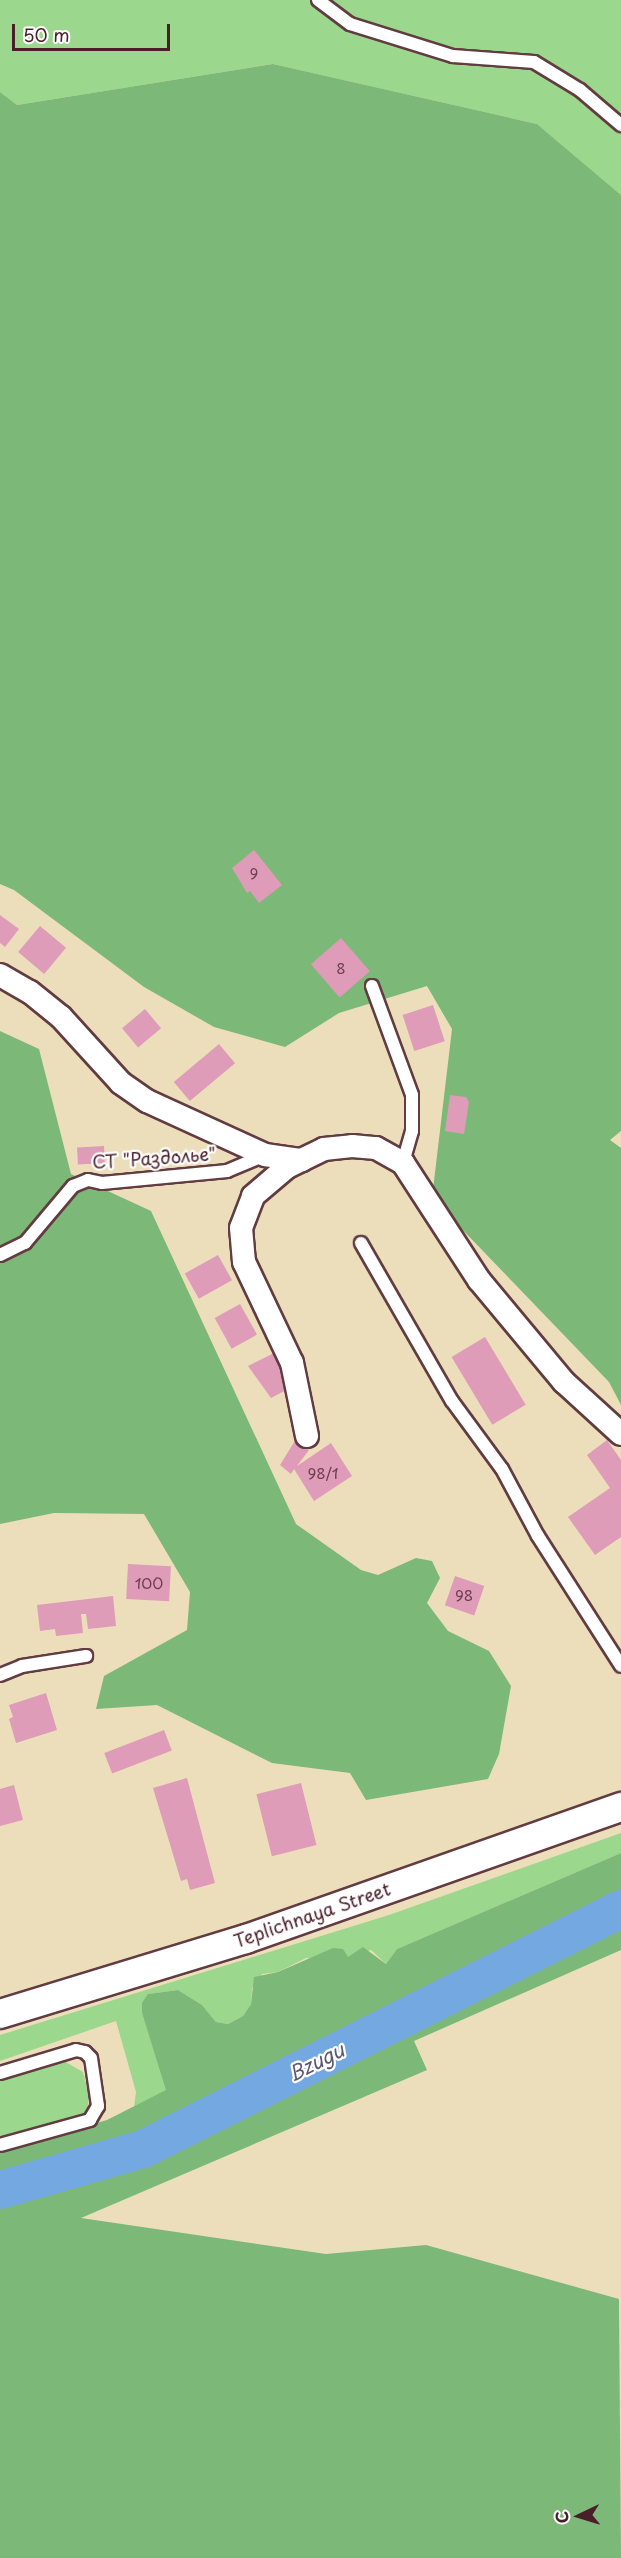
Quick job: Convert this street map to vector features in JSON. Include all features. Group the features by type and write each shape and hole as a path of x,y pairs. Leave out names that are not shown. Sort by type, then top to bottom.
{"street":[{"path":"0,975 30,992 61,1017 121,1083 147,1101 265,1155 302,1160"},
{"path":"307,1436 292,1364 244,1262 241,1228 253,1196 287,1167 324,1149 352,1146 376,1148 403,1163 479,1280 564,1382 621,1434"},
{"name":"Teplichnaya Street","path":"0,2014 246,1939 621,1807"}],"lane":[{"path":"318,0 350,24 453,56 534,62 580,90 621,125"},
{"path":"372,986 412,1095 412,1131 403,1163"},
{"name":"СТ \"Раздолье\"","path":"0,1255 26,1243 73,1186 88,1180 102,1183 227,1171 265,1155"},
{"path":"361,1243 452,1401 502,1468 538,1536 621,1666"},
{"path":"0,1675 22,1666 86,1656"},
{"path":"0,2073 76,2050 85,2052 91,2058 98,2106 90,2120 0,2145"}],"green space":[{"path":"0,0 621,0 621,195 537,124 273,64 17,105 0,92"},
{"path":"273,64 537,124 621,195 621,1131 610,1140 621,1148 621,1405 609,1382 432,1198 452,1029 427,986 339,1013 285,1047 214,1027 144,987 14,890 0,884 0,92 17,105"},
{"path":"0,1031 39,1049 71,1174 151,1211 296,1524 361,1570 378,1575 416,1558 432,1561 440,1578 427,1603 448,1631 489,1651 511,1686 499,1754 488,1779 366,1800 350,1773 272,1763 157,1705 96,1709 104,1676 187,1630 190,1592 144,1514 54,1513 0,1524"},
{"path":"621,1833 621,1853 397,1949 386,1964 371,1950 348,1957 306,1958 278,1972 262,1974 252,1988 251,2004 243,2016 228,2024 216,2022 202,2005 178,1990 148,1994 142,2013 167,2090 134,2107 136,2092 116,2021 0,2061 0,2035 389,1915"},
{"path":"621,1853 621,1950 414,2041 427,2070 81,2218 326,2254 426,2245 619,2299 621,2558 0,2558 0,2151 107,2120 166,2090 142,2013 142,2003 148,1994 178,1990 202,2005 216,2022 228,2024 243,2016 251,2004 254,1977 278,1972 333,1948 343,1949 348,1957 363,1947 386,1964 397,1949"},
{"path":"62,2060 83,2072 89,2095 87,2113 0,2145 0,2079"}],"building":[{"path":"254,850 282,885 259,903 250,891 247,893 232,868"},
{"path":"0,915 19,929 5,947 0,943"},
{"path":"40,926 66,948 44,974 18,952"},
{"path":"341,938 370,971 340,997 311,964"},
{"path":"433,1005 445,1041 414,1051 403,1015"},
{"path":"145,1009 161,1028 138,1047 122,1028"},
{"path":"219,1044 235,1063 190,1101 174,1082"},
{"path":"450,1095 466,1097 469,1102 464,1134 445,1131"},
{"path":"104,1146 105,1163 78,1164 77,1147"},
{"path":"218,1255 232,1280 199,1299 185,1273"},
{"path":"240,1304 257,1335 232,1349 215,1318"},
{"path":"485,1337 526,1405 492,1425 452,1357"},
{"path":"282,1349 292,1387 271,1398 248,1366"},
{"path":"296,1439 309,1450 297,1466 331,1443 352,1476 314,1501 294,1469 291,1474 280,1465"},
{"path":"607,1440 621,1460 621,1537 595,1555 568,1517 610,1488 587,1455"},
{"path":"128,1564 171,1566 169,1601 126,1599"},
{"path":"455,1576 484,1586 474,1615 445,1605"},
{"path":"113,1596 116,1626 88,1629 86,1614 81,1614 83,1633 56,1636 55,1629 40,1631 37,1605"},
{"path":"46,1693 57,1730 16,1743 9,1719 13,1717 9,1705"},
{"path":"164,1730 172,1751 112,1773 104,1753"},
{"path":"187,1778 215,1883 190,1890 187,1879 181,1881 153,1788"},
{"path":"301,1783 316,1845 272,1856 256,1794"},
{"path":"14,1785 23,1820 0,1826 0,1789"}],"waterway":[{"name":"Bzugu","path":"0,2190 143,2149 621,1909"}]}
